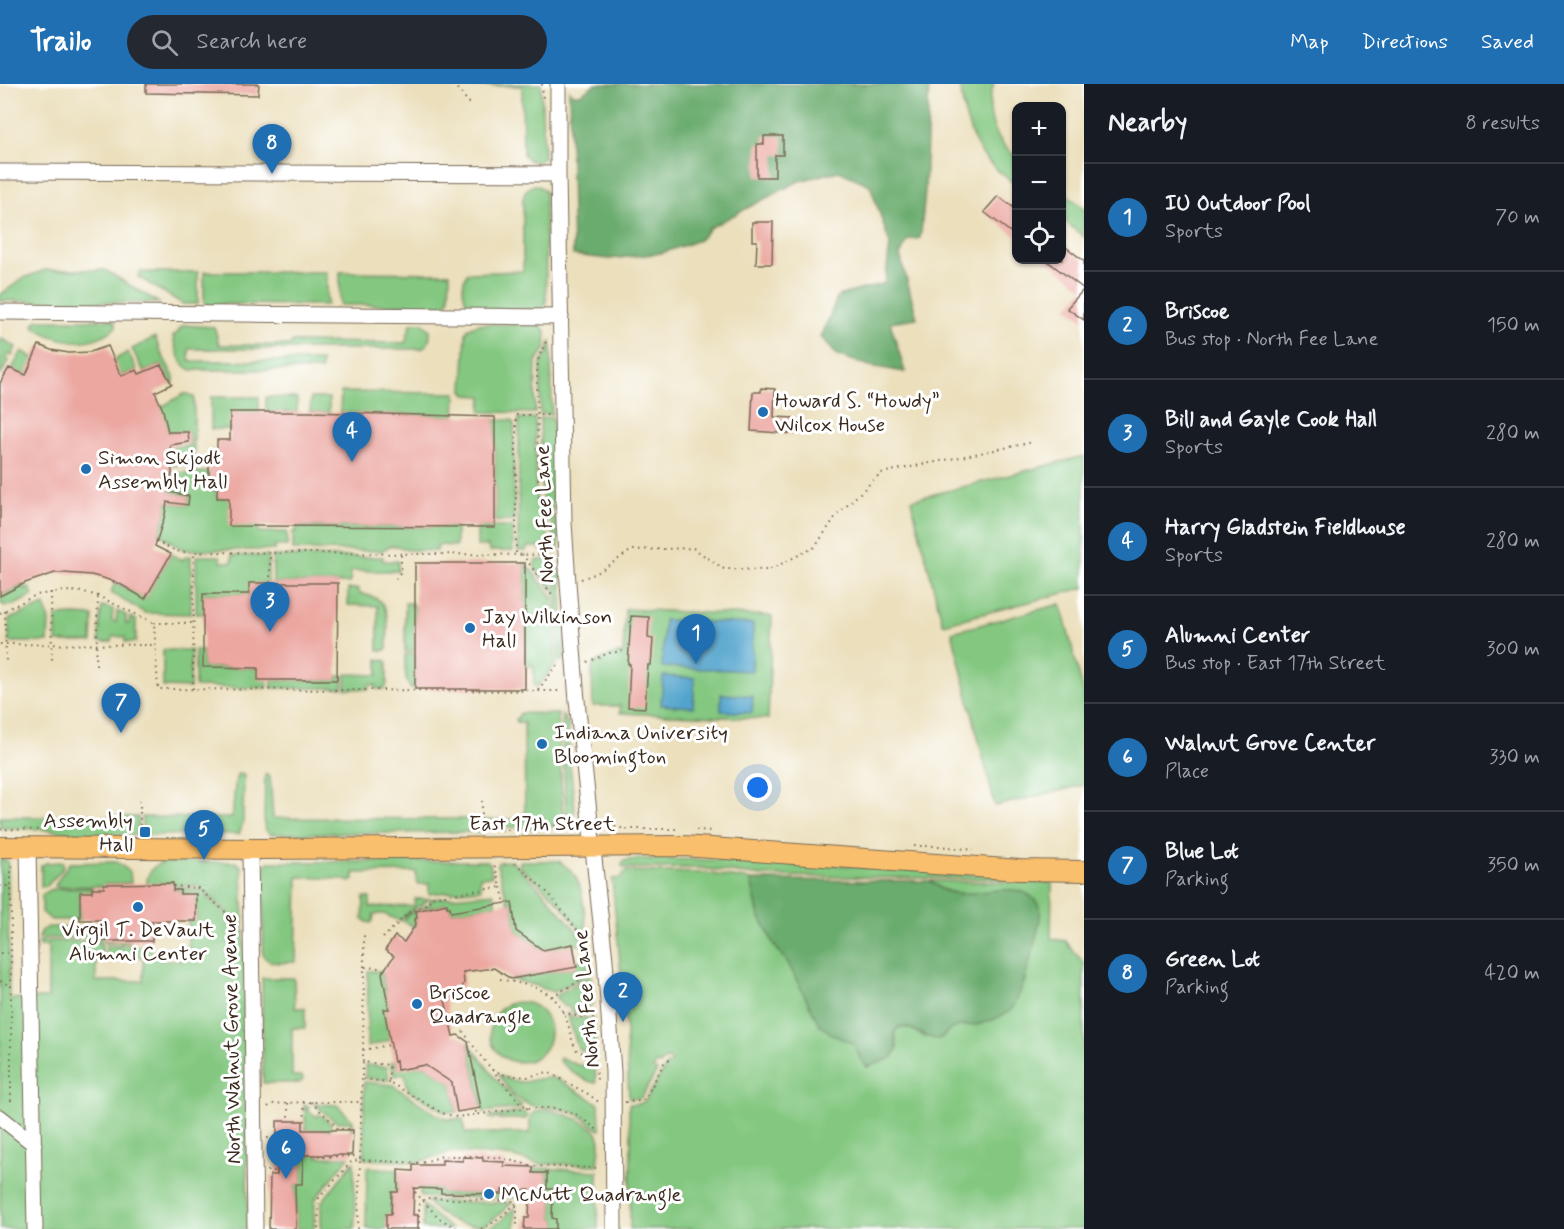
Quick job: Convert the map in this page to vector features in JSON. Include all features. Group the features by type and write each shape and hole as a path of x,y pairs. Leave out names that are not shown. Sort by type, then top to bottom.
{"main road":[{"name":"East 17th Street","path":"5,854 28,847 250,849 683,846 1020,870 1084,871"}],"street":[{"name":"North Fee Lane","path":"558,84 564,523 577,701 605,960 613,1072 614,1229"},
{"path":"0,172 558,174"},
{"path":"0,312 561,317"},
{"path":"28,847 35,1229"},
{"name":"North Walnut Grove Avenue","path":"250,849 255,1229"},
{"path":"0,1117 34,1144"}],"path":[{"path":"453,84 471,105"},
{"path":"547,340 539,356 537,369 538,493 551,537"},
{"path":"516,553 516,415 554,415"},
{"path":"578,580 597,573 632,550 693,548 724,569 769,570 815,548 836,516 881,473 1034,442"},
{"path":"156,541 180,552 553,555"},
{"path":"193,689 194,552"},
{"path":"270,553 270,583"},
{"path":"396,579 401,571 401,553"},
{"path":"522,554 555,597"},
{"path":"0,613 36,595 65,591 84,592 98,596 154,622 194,622"},
{"path":"51,592 52,664"},
{"path":"96,664 98,596"},
{"path":"5,611 6,664"},
{"path":"154,622 158,689 559,691"},
{"path":"0,644 155,645"},
{"path":"584,663 609,653 624,651"},
{"path":"537,692 558,664"},
{"path":"140,800 140,835"},
{"path":"482,801 482,834"},
{"path":"5,854 11,886 11,1101"},
{"path":"493,859 505,903"},
{"path":"512,859 549,894 589,945"},
{"path":"0,886 11,886"},
{"path":"173,886 200,888 244,929"},
{"path":"383,938 408,912 428,903 431,897 501,887"},
{"path":"358,1229 364,934"},
{"path":"0,953 11,953"},
{"path":"363,967 380,968 384,971"},
{"path":"552,996 576,983 592,970"},
{"path":"501,979 538,988 552,996 560,1005 567,1020 572,1043 578,1052 588,1053 593,1050 596,1045 596,1036"},
{"path":"0,981 11,987"},
{"path":"563,1012 579,1017 595,1017"},
{"path":"463,1031 519,1102 528,1108"},
{"path":"363,1050 389,1045"},
{"path":"625,1102 645,1099 664,1063 671,1059"},
{"path":"363,1062 389,1064 389,1082"},
{"path":"596,1066 597,1080"},
{"path":"492,1070 505,1075 527,1077 548,1072 597,1099 602,1106"},
{"path":"362,1079 389,1082 442,1113 457,1117 528,1108 552,1108 578,1114 602,1134 602,1125"},
{"path":"303,1102 305,1125 303,1125"},
{"path":"311,1102 338,1130 348,1129"},
{"path":"266,1108 271,1104 361,1102"},
{"path":"288,1103 288,1121"},
{"path":"475,1112 478,1111 479,1115"},
{"path":"270,1138 277,1138"},
{"path":"318,1155 318,1157 360,1158 416,1164 442,1156 482,1156 501,1158 529,1166 603,1168"},
{"path":"318,1229 318,1198 352,1161 360,1158"},
{"path":"271,1171 277,1171"},
{"path":"415,1192 439,1218 458,1229"},
{"path":"481,1229 502,1216 528,1193"},
{"path":"419,1229 419,1205 425,1198 512,1201 517,1207 517,1229"}],"green space":[{"path":"457,84 541,84 544,158 533,162 523,154 522,86 459,86"},
{"path":"595,84 929,84 921,233 920,238 908,240 900,255 917,318 890,322 905,372 870,366 837,355 821,337 838,296 885,283 890,244 870,185 839,171 799,181 711,227 699,240 662,253 609,259 573,255 569,90 578,94"},
{"path":"961,84 994,84 991,94 991,115 996,133 1012,154 1012,182 990,164 981,153 965,114"},
{"path":"534,185 545,191 546,305 538,309 474,310 467,303 463,287 468,273 523,271 523,199 526,190"},
{"path":"1066,194 1084,208 1084,237 1066,222"},
{"path":"45,270 105,270 159,303 0,301 0,295 24,278"},
{"path":"141,272 198,272 198,304 183,304 138,277"},
{"path":"204,272 327,272 327,305 208,305 204,303"},
{"path":"340,272 450,273 449,300 445,305 340,305"},
{"path":"38,320 112,320 116,327 96,338 75,341 53,337 43,332 33,326"},
{"path":"423,323 430,330 428,343 421,349 189,349 189,361 321,361 321,370 192,370 181,361 173,336 185,325 213,327 219,345 291,345 292,342 405,343 411,324"},
{"path":"478,324 540,325 546,331 545,350 536,361 535,413 481,412 482,396 466,395 463,390 466,332"},
{"path":"155,337 174,377 172,384 161,365 144,372 132,349"},
{"path":"0,338 16,347 12,356 8,354 6,358 9,361 0,376"},
{"path":"551,341 552,414 540,414 541,363 548,352"},
{"path":"22,351 34,358 47,384 12,369"},
{"path":"128,352 137,370 99,384 95,367"},
{"path":"341,392 456,393 455,416 340,413"},
{"path":"184,394 194,397 194,441 189,442 188,432 168,432 161,407"},
{"path":"211,397 259,397 262,430 211,429"},
{"path":"266,397 297,398 297,412 266,412"},
{"path":"311,398 329,398 329,413 310,412"},
{"path":"519,418 535,418 536,495 540,512 547,525 549,551 541,551 541,547 527,547 526,551 518,551"},
{"path":"540,418 553,418 553,519 557,519 559,551 555,551 553,528 542,495"},
{"path":"495,420 512,420 514,424 514,521 495,521"},
{"path":"194,444 196,465 172,465 170,448"},
{"path":"1084,456 1084,588 943,624 911,500"},
{"path":"209,472 217,487 217,498 232,498 258,526 259,532 287,532 287,546 275,546 275,550 188,550 182,549 159,534 167,502 188,505 189,496 169,492 172,473"},
{"path":"297,527 456,527 456,546 438,545 437,551 407,550 398,546 390,546 381,551 293,550 293,532 296,532"},
{"path":"477,527 513,527 513,551 489,551 488,546 477,546"},
{"path":"171,554 183,560 191,556 191,614 145,613 111,593 115,582 145,598"},
{"path":"232,555 268,556 268,583 249,594 204,594 203,614 196,614 196,556 220,556 221,562 232,562"},
{"path":"273,556 383,557 383,561 398,561 398,571 351,571 350,583 273,583"},
{"path":"537,560 552,560 552,590 535,569"},
{"path":"525,563 553,597 556,664 537,687 534,685 534,666 525,666"},
{"path":"555,570 561,570 565,657 562,661 559,661"},
{"path":"23,585 25,589 29,587 33,595 13,605 1,604 0,596"},
{"path":"348,589 358,589 359,593 382,603 388,622 387,649 378,650 378,606 348,605"},
{"path":"405,603 412,603 412,606 415,606 415,651 405,651"},
{"path":"1061,604 1084,694 1084,785 995,806 952,632"},
{"path":"45,605 49,621 48,642 9,642 9,619"},
{"path":"102,606 113,609 112,621 116,622 117,611 126,615 126,624 129,624 130,617 136,620 136,642 125,642 125,637 113,636 112,642 99,642"},
{"path":"625,609 772,616 768,719 620,713 620,706 593,706 592,667 602,659 623,653"},
{"path":"56,616 93,616 92,642 56,642"},
{"path":"163,650 191,650 190,688 163,687"},
{"path":"195,650 203,650 203,667 258,668 267,680 267,688 195,687"},
{"path":"405,654 415,654 415,689 411,689 407,681"},
{"path":"378,659 387,661 385,689 376,689 376,685 369,685 369,689 346,689 346,674 378,675"},
{"path":"338,676 343,676 343,688 272,688 272,680 337,680"},
{"path":"521,713 558,714 563,819 553,826 544,828 514,827 484,831 484,820 525,819 524,723 517,722 516,719"},
{"path":"562,715 568,723 575,808 574,815 569,817 566,813"},
{"path":"238,774 244,775 243,823 239,834 142,835 142,817 232,818"},
{"path":"265,774 270,776 273,818 480,819 480,832 270,834 264,824"},
{"path":"0,817 138,817 138,835 88,835 40,829 0,828"},
{"path":"0,859 8,861 9,999 48,998 48,946 39,946 39,941 98,941 102,946 102,957 96,957 96,981 143,981 143,957 136,957 136,946 151,946 151,953 158,953 160,960 188,960 188,921 196,920 196,894 180,894 180,890 173,890 173,888 198,889 244,930 248,1229 0,1229"},
{"path":"638,859 798,863 1064,880 762,876 699,868 623,868 624,861"},
{"path":"487,861 490,863 492,876 480,877 481,889 429,894 429,884 417,884 416,872 354,873 354,880 350,882 341,879 298,877 296,962 273,962 263,955 264,867 268,862"},
{"path":"512,861 546,895 580,935 584,944 543,950 516,931 512,902 508,902 497,865 499,862"},
{"path":"520,861 559,861 573,873 582,895 587,938 556,899 520,866"},
{"path":"63,862 63,868 47,886 41,886 41,866 46,863"},
{"path":"117,862 130,872 131,883 105,884 104,886 55,886 69,863"},
{"path":"165,862 235,862 239,864 242,870 244,927 198,886 173,885 173,883 147,884 152,869"},
{"path":"627,871 705,873 751,880 759,916 774,945 854,1044 861,1060 897,1049 895,1032 897,1028 908,1028 925,1037 948,1032 954,1027 963,1026 1024,984 1036,901 1024,893 1015,891 952,892 939,888 930,881 1052,883 1051,939 1066,941 1084,963 1084,1229 630,1229 629,1104 639,1104 645,1101 666,1066 672,1062 669,1058 660,1065 656,1063 653,1069 657,1071 641,1098 629,1099 625,1016 612,879 621,878"},
{"path":"751,880 930,881 950,892 1014,890 1025,893 1039,905 1040,915 1030,961 1014,1005 1010,1011 998,1018 976,1025 953,1028 939,1039 927,1037 912,1029 897,1028 895,1032 897,1049 892,1058 867,1067 854,1044 833,1035 819,1024 787,961 774,945 759,916"},
{"path":"92,888 92,892 80,893 80,920 51,920 42,912 42,895 49,890"},
{"path":"493,893 496,905 451,912 450,907 446,904 416,911 417,918 414,927 403,921 407,915 430,904 431,899"},
{"path":"364,897 370,898 370,907 414,906 415,899 429,899 407,913 400,921 384,914 374,914 371,923 363,919"},
{"path":"48,927 75,927 80,929 79,938 39,938 42,930"},
{"path":"83,929 103,929 129,943 104,943 98,938 84,938"},
{"path":"106,946 134,946 133,957 106,957"},
{"path":"590,958 587,971 583,976 553,992 511,979 576,967 576,961"},
{"path":"368,971 381,971 382,973 389,1009 385,1009 390,1040 367,1047"},
{"path":"589,975 591,976 593,1003 590,1006 584,1006 584,1014 574,1013 567,1006 564,1007 555,996"},
{"path":"262,978 294,978 295,1008 305,1008 305,1028 292,1028 292,1076 302,1076 303,1080 299,1083 263,1083"},
{"path":"514,1002 526,1002 537,1007 545,1015 550,1032 548,1044 537,1057 526,1062 514,1062 503,1057 495,1049 490,1038 490,1026 495,1015 503,1007"},
{"path":"567,1013 573,1017 593,1019 596,1044 592,1050 582,1051 578,1048"},
{"path":"468,1042 495,1078 521,1105 521,1108 483,1112"},
{"path":"560,1057 577,1065 595,1066 596,1083 571,1071 559,1061"},
{"path":"396,1061 397,1069 425,1065 452,1083 457,1112 445,1112 408,1090 405,1074 394,1076 391,1062"},
{"path":"366,1065 387,1067 389,1079 365,1078"},
{"path":"499,1075 520,1082 544,1078 557,1079 599,1104 600,1130 576,1113 523,1102 509,1089"},
{"path":"364,1082 393,1085 436,1114 447,1119 463,1119 465,1133 530,1133 530,1117 537,1111 552,1111 572,1117 596,1131 600,1140 598,1165 538,1164 513,1157 452,1152 418,1162 366,1159 364,1158"},
{"path":"304,1104 309,1106 307,1109 317,1117 319,1114 331,1123 330,1130 306,1130"},
{"path":"314,1104 337,1105 353,1121 353,1131 351,1122 336,1122"},
{"path":"521,1112 528,1115 526,1119 492,1119 489,1117"},
{"path":"303,1155 349,1157 315,1200 314,1229 296,1229 295,1184 302,1184"},
{"path":"353,1162 355,1229 321,1229 321,1203"},
{"path":"367,1167 398,1170 398,1192 392,1192 391,1214 386,1215 386,1229 366,1229"},
{"path":"533,1168 598,1171 598,1229 556,1229 556,1219 552,1218 553,1189 547,1189 547,1173 533,1173"},
{"path":"420,1188 441,1189 441,1193 502,1194 502,1190 518,1190 518,1196 515,1198 423,1197 420,1194"},
{"path":"427,1201 512,1203 489,1223 477,1226 460,1224 445,1217"},
{"path":"423,1205 448,1227 451,1229 423,1229"},
{"path":"515,1207 515,1229 487,1229 499,1222"}],"water":[{"path":"664,620 753,624 752,671 662,667"},
{"path":"663,676 695,678 693,707 661,705"},
{"path":"721,694 753,696 752,713 721,711"}],"building":[{"path":"146,84 259,84 258,95 146,93"},
{"path":"764,136 783,136 783,155 775,155 775,177 757,177 757,144 764,144"},
{"path":"998,196 1012,206 1012,233 984,212"},
{"path":"752,222 773,222 772,264 756,264 757,241 752,241"},
{"path":"1066,247 1084,261 1084,289 1051,264 1066,264"},
{"path":"1084,289 1084,320 1067,308"},
{"name":"Simon Skjodt Assembly Hall","path":"39,345 69,353 90,352 108,346 121,376 137,370 139,374 161,365 172,384 155,392 163,410 168,432 188,432 189,442 170,445 172,473 169,492 189,496 188,505 167,502 155,546 171,554 145,599 120,584 103,578 64,573 55,573 25,583 0,596 0,383 9,368 26,375"},
{"name":"Howard S. “Howdy” Wilcox House","path":"761,388 775,389 774,417 795,418 795,434 751,431 753,392 761,392"},
{"path":"230,412 495,417 495,527 229,526 229,498 217,498 217,487 209,487 209,451 217,450 217,440 230,440"},
{"name":"Jay Wilkinson Hall","path":"415,563 525,563 525,689 415,689"},
{"path":"249,583 338,583 337,680 258,680 258,668 203,667 203,594 249,594"},
{"path":"631,616 649,617 648,638 653,639 651,665 648,665 645,708 628,707"},
{"name":"Virgil T. DeVault Alumni Center","path":"173,883 173,890 180,890 180,894 196,894 196,921 152,921 152,941 103,941 101,920 80,920 80,892 92,892 92,888 104,888 104,884"},
{"name":"Briscoe Quadrangle","path":"512,902 516,931 543,950 573,944 577,967 511,979 494,968 463,972 464,983 460,992 445,1000 453,1036 458,1035 468,1042 481,1108 457,1112 452,1083 425,1065 397,1070 384,1009 389,1009 382,973 394,956 385,950 395,936 404,942 416,924 416,911 447,904 451,912"},
{"path":"277,1121 303,1121 303,1130 353,1130 352,1155 303,1155 302,1184 295,1184 296,1229 269,1229 270,1175 277,1175"},
{"name":"McNutt Quadrangle","path":"463,1157 504,1162 504,1166 533,1167 533,1173 547,1173 547,1189 553,1189 552,1218 556,1219 556,1229 524,1229 525,1218 529,1218 530,1190 502,1190 502,1194 441,1193 441,1189 414,1188 413,1215 418,1215 418,1229 386,1229 386,1214 391,1214 392,1192 398,1192 398,1170 413,1171 413,1165 442,1165 442,1160 463,1161"}],"place":[{"name":"Green Lot","path":"272,174"},
{"name":"Howard S. “Howdy” Wilcox House","path":"763,412"},
{"name":"Harry Gladstein Fieldhouse","path":"352,462"},
{"name":"Simon Skjodt Assembly Hall","path":"86,469"},
{"name":"Jay Wilkinson Hall","path":"470,628"},
{"name":"Bill and Gayle Cook Hall","path":"270,632"},
{"name":"IU Outdoor Pool","path":"696,664"},
{"name":"Blue Lot","path":"121,733"},
{"name":"Indiana University Bloomington","path":"542,744"},
{"name":"Assembly Hall","path":"145,832"},
{"name":"Alumni Center","path":"204,860"},
{"name":"Virgil T. DeVault Alumni Center","path":"138,907"},
{"name":"Briscoe Quadrangle","path":"417,1004"},
{"name":"Briscoe","path":"623,1022"},
{"name":"Walnut Grove Center","path":"286,1179"},
{"name":"McNutt Quadrangle","path":"489,1194"}]}
